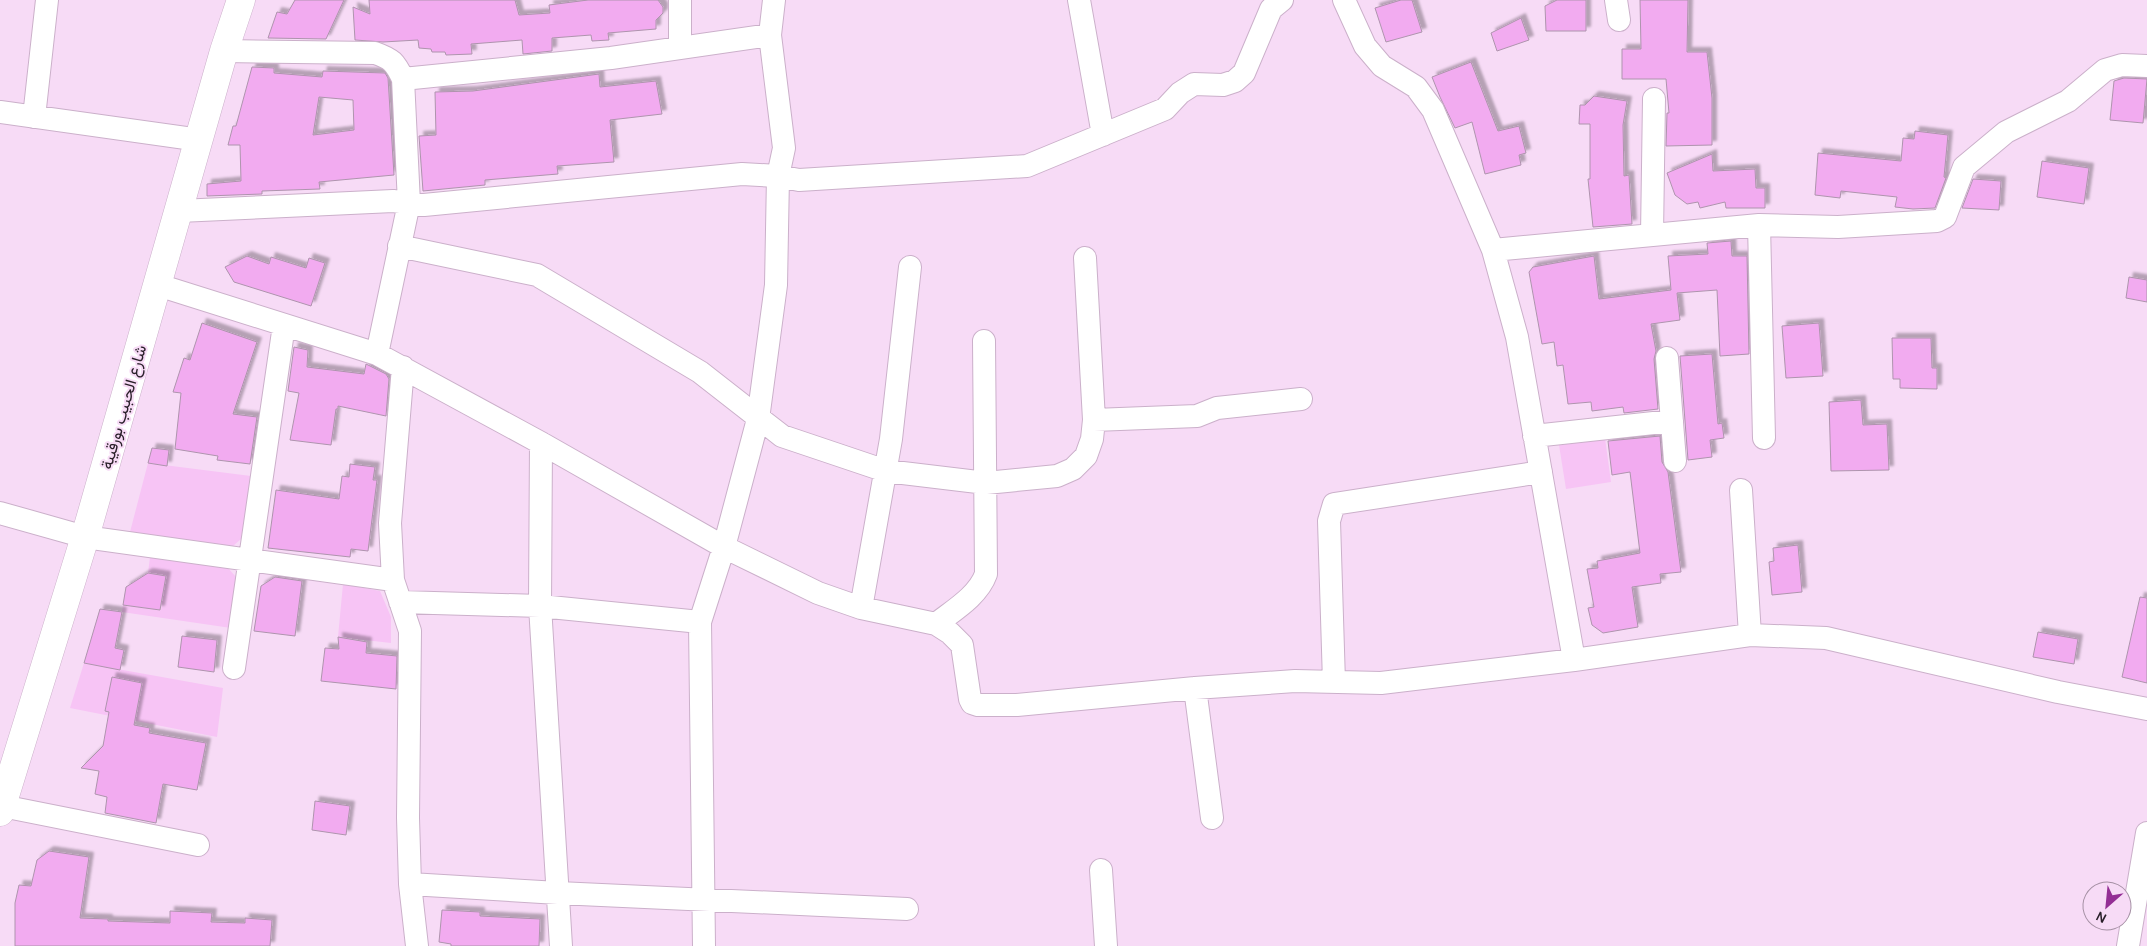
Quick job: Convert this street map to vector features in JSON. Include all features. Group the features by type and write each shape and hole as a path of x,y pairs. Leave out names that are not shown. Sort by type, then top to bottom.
{"street":[{"path":"34,117 47,0"},
{"name":"شارع الحبيب بورقيبة","path":"1,809 85,537 240,0"},
{"path":"680,0 680,48"},
{"path":"704,946 700,622 724,547 758,419 776,285 778,176 784,148 770,35 774,0"},
{"path":"1079,0 1102,135"},
{"path":"179,211 393,201 424,206 742,174 778,176 799,180 1028,166 1165,109 1180,94 1194,84 1223,85 1235,81 1244,73 1271,9 1282,0"},
{"path":"1344,0 1365,46 1382,66 1416,88 1433,110 1493,250 1517,337 1574,660"},
{"path":"404,79 524,68 770,35"},
{"path":"224,51 375,53 391,59 404,79 409,203 377,354"},
{"path":"1493,250 1759,225 1838,227 1937,221 1945,216 1964,167 2006,132 2068,101 2105,70 2122,65 2147,66"},
{"path":"1652,235 1654,98"},
{"path":"0,114 200,140"},
{"path":"1759,225 1764,438"},
{"path":"399,246 537,274 700,372 782,436 886,471 986,483 1057,476 1073,469 1086,456 1092,439 1094,420 1085,258"},
{"path":"861,608 892,439 910,267"},
{"path":"158,285 377,354 541,443 724,547 818,592 861,608 936,624 950,633 962,645 970,699 972,703 978,705 1017,705 1194,688 1295,681 1381,683 1574,660 1750,635 1826,638 2058,692 2147,709"},
{"path":"234,668 284,326"},
{"path":"936,624 976,592 983,583 986,574 984,340"},
{"path":"1666,358 1675,462"},
{"path":"402,367 390,523 393,580 410,631 408,818 410,884 417,946"},
{"path":"1094,420 1197,416 1216,408 1301,399"},
{"path":"1534,436 1672,420"},
{"path":"541,443 540,606 561,946"},
{"path":"1334,682 1328,521 1334,504 1541,472"},
{"path":"1741,490 1750,635"},
{"path":"0,513 85,537 393,580"},
{"path":"400,602 540,606 700,622"},
{"path":"1194,688 1212,818"},
{"path":"1,809 198,845"},
{"path":"2128,946 2147,833"},
{"path":"1101,870 1106,946"},
{"path":"410,884 558,893 907,909"}],"shaded area":[{"path":"1605,438 1611,482 1566,489 1559,445"},
{"path":"148,463 251,476 241,539 233,546 228,546 130,532"},
{"path":"150,557 227,567 237,578 231,628 122,612 123,605 161,610 165,576 148,573"},
{"path":"343,584 380,591 391,617 391,643 338,637"},
{"path":"84,663 223,688 217,737 70,708"}],"building":[{"path":"295,0 344,0 326,39 268,38 277,12 287,14"},
{"path":"369,0 515,0 519,15 550,13 549,5 588,0 658,0 663,7 663,13 656,20 656,29 608,33 609,40 592,41 591,35 552,38 552,51 523,54 522,40 471,44 472,54 446,55 445,52 432,52 431,49 419,48 418,40 383,42 355,40 353,7 370,14"},
{"path":"1401,0 1412,0 1422,32 1386,42 1375,8"},
{"path":"1557,0 1586,0 1586,31 1546,31 1545,6"},
{"path":"1640,0 1688,0 1687,52 1707,52 1712,98 1712,145 1666,146 1667,113 1669,113 1666,79 1622,79 1622,49 1641,49"},
{"path":"1521,18 1529,40 1497,51 1491,33"},
{"path":"1471,62 1498,131 1519,126 1526,153 1519,155 1521,165 1485,174 1472,122 1455,128 1432,77"},
{"path":"252,67 274,68 274,73 322,77 323,71 385,73 388,78 394,175 319,182 320,189 262,191 262,194 207,196 207,184 241,181 240,145 228,145 233,126 236,126","holes":["319,97 353,100 354,130 313,135"]},
{"path":"599,74 600,87 656,81 662,114 610,120 614,162 557,166 558,174 485,180 485,185 423,191 419,136 436,135 435,92 473,91"},
{"path":"2124,78 2147,79 2143,123 2110,120 2114,81"},
{"path":"1594,96 1627,101 1623,125 1624,176 1629,175 1632,224 1593,227 1588,179 1590,179 1590,124 1579,124 1580,105 1585,105"},
{"path":"1915,131 1948,135 1944,177 1946,178 1935,208 1913,209 1895,207 1897,197 1841,191 1840,198 1815,195 1818,153 1901,161 1903,138 1914,139"},
{"path":"1712,154 1713,171 1755,169 1756,188 1765,188 1765,208 1726,208 1725,202 1700,208 1698,202 1687,204 1675,195 1667,173"},
{"path":"2042,161 2089,168 2084,204 2037,197"},
{"path":"1973,179 2001,181 1999,210 1962,208"},
{"path":"1731,241 1732,256 1747,256 1749,354 1720,356 1717,290 1677,293 1680,320 1651,324 1656,351 1654,359 1658,409 1624,413 1623,407 1592,411 1591,402 1568,404 1563,365 1557,366 1554,342 1542,344 1529,272 1533,267 1594,256 1599,299 1671,290 1668,256 1708,254 1707,243"},
{"path":"247,256 269,264 271,257 306,268 309,258 325,263 311,306 234,282 225,267"},
{"path":"2129,277 2147,280 2147,302 2126,298"},
{"path":"202,323 257,342 233,414 257,417 250,464 217,460 218,456 175,449 181,393 173,392 184,358 190,360"},
{"path":"1819,323 1823,376 1786,378 1782,326"},
{"path":"1892,338 1931,338 1932,368 1937,368 1937,389 1900,388 1900,379 1893,379"},
{"path":"294,347 308,350 307,367 364,374 366,364 386,374 389,379 386,416 338,406 331,445 290,440 299,393 288,391"},
{"path":"1712,354 1718,424 1722,423 1724,438 1710,440 1712,457 1688,460 1680,356"},
{"path":"1861,400 1863,425 1887,424 1889,470 1831,471 1829,402"},
{"path":"1660,436 1662,462 1668,472 1681,572 1660,574 1661,583 1632,587 1638,627 1603,633 1592,625 1588,608 1594,607 1587,569 1598,568 1597,561 1640,553 1630,472 1612,475 1608,441"},
{"path":"152,448 169,450 167,466 148,463"},
{"path":"350,464 375,467 373,480 377,480 368,551 351,549 350,557 268,548 276,490 339,499 342,476 349,477"},
{"path":"1798,545 1802,592 1772,595 1769,562 1774,561 1773,548"},
{"path":"148,573 166,576 160,610 123,605 126,587"},
{"path":"275,577 302,581 295,636 254,631 261,586"},
{"path":"2140,597 2147,598 2147,683 2122,677"},
{"path":"100,609 122,612 115,648 124,650 120,670 84,663"},
{"path":"2038,632 2078,639 2074,664 2033,657"},
{"path":"182,636 217,640 214,672 178,667"},
{"path":"338,637 367,642 366,653 397,656 396,689 321,681 325,648 339,649"},
{"path":"112,677 142,683 134,725 150,728 149,733 206,743 197,790 163,784 156,823 105,813 107,797 95,794 99,771 81,768 103,746 109,712 105,711"},
{"path":"315,801 350,806 346,835 312,830"},
{"path":"49,851 89,857 80,918 170,923 170,911 212,913 211,922 245,923 245,918 272,920 270,946 15,946 15,903 19,885 31,886 37,860"},
{"path":"442,910 480,912 480,916 540,919 539,946 451,946 451,944 439,942"}]}
